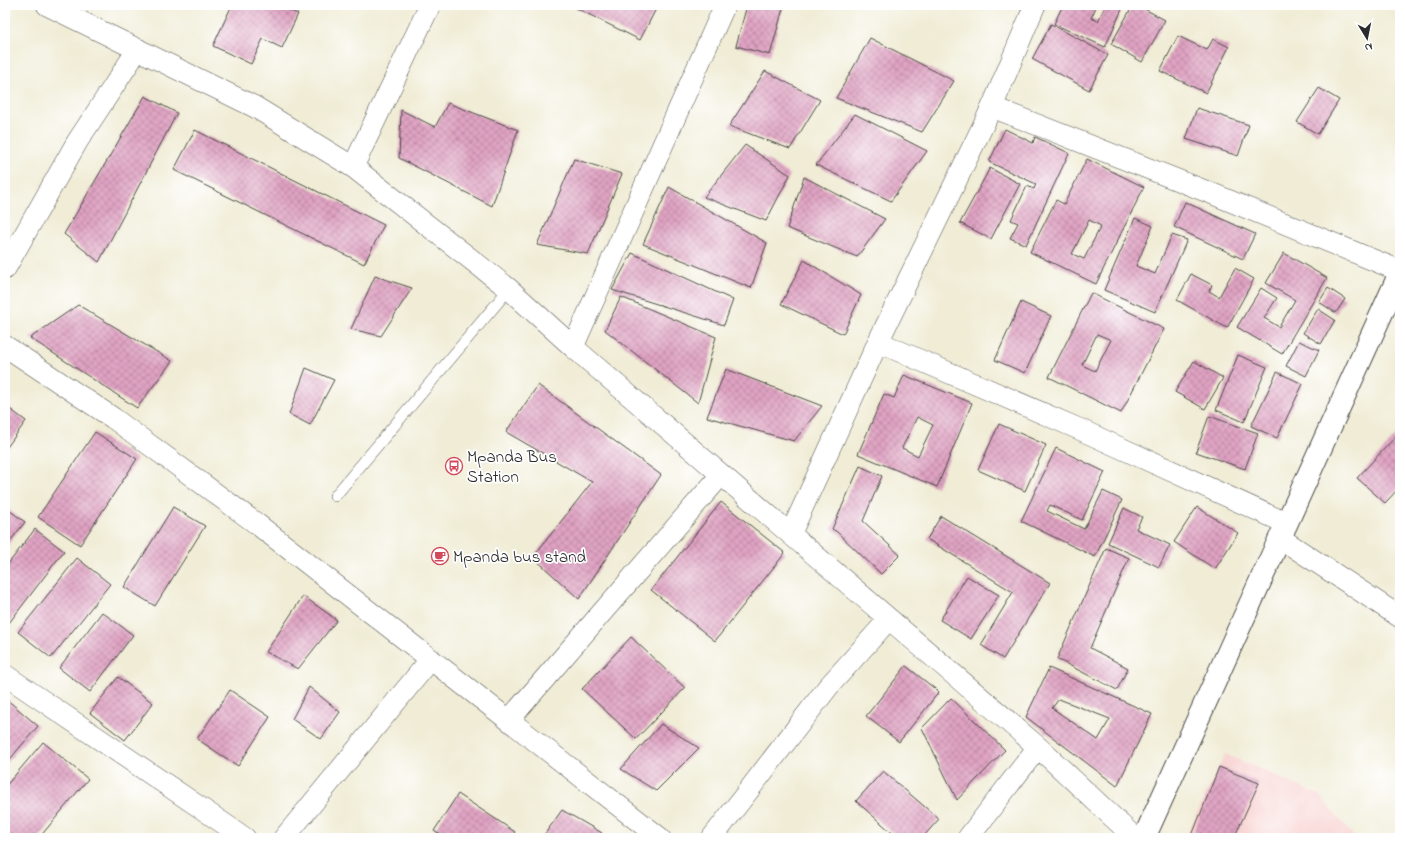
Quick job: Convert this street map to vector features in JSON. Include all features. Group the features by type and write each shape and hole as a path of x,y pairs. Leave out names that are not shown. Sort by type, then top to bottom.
{"street":[{"path":"47,5 255,107 353,167 509,289 573,347 1038,747 1135,838"},
{"path":"353,167 430,5"},
{"path":"573,347 724,5"},
{"path":"791,533 878,342 992,108 1035,5"},
{"path":"5,270 76,142 138,49"},
{"path":"992,108 1214,194 1400,272 1144,838"},
{"path":"878,342 1079,429 1283,531 1400,617"},
{"path":"5,346 113,418 257,524 509,720 635,831 660,838"},
{"path":"509,720 721,475"},
{"path":"712,838 828,688 889,619"},
{"path":"284,838 431,659"},
{"path":"5,675 245,838"},
{"path":"968,838 1038,747"}],"lane":[{"path":"335,496 509,289"}],"shaded area":[{"path":"1225,754 1319,795 1355,838 1185,838"}],"building":[{"path":"232,5 277,5 298,14 282,48 263,39 251,64 213,46"},
{"path":"658,5 640,40 572,6"},
{"path":"747,5 784,5 770,55 736,46"},
{"path":"1063,5 1097,5 1091,18 1098,21 1106,5 1124,5 1105,47 1054,24"},
{"path":"1133,5 1137,5 1165,20 1142,62 1111,44"},
{"path":"1051,24 1108,55 1089,90 1032,59"},
{"path":"1178,36 1207,50 1213,39 1229,47 1206,93 1160,71"},
{"path":"870,38 954,81 922,132 836,98"},
{"path":"765,71 820,100 790,149 729,126"},
{"path":"1319,88 1339,100 1318,134 1297,122"},
{"path":"145,96 177,113 99,262 64,234"},
{"path":"448,103 518,130 492,206 399,158 401,110 435,127"},
{"path":"1197,108 1249,125 1238,156 1186,139"},
{"path":"855,114 927,151 891,201 816,165"},
{"path":"1005,129 1033,143 1035,137 1069,153 1026,245 1010,238 1018,223 1011,220 1027,186 1034,189 1036,184 989,162"},
{"path":"195,130 384,225 364,264 174,170"},
{"path":"745,145 790,175 766,221 704,197"},
{"path":"574,159 622,174 588,254 537,245"},
{"path":"1087,159 1144,187 1096,284 1030,252 1056,200 1064,204","holes":["1089,220 1101,226 1084,259 1072,254"]},
{"path":"990,168 1020,184 991,239 960,223"},
{"path":"804,177 885,219 857,257 787,228"},
{"path":"669,187 767,243 751,288 643,244"},
{"path":"1185,202 1255,234 1243,259 1174,227"},
{"path":"1135,218 1153,226 1136,266 1155,274 1172,235 1187,240 1155,312 1104,290"},
{"path":"632,253 733,300 724,325 612,290"},
{"path":"1284,253 1327,278 1282,354 1237,327 1261,288 1277,298 1264,318 1279,327 1295,300 1266,283"},
{"path":"804,260 861,295 843,334 781,304"},
{"path":"1235,268 1254,279 1227,328 1177,300 1191,274 1212,285 1209,291 1219,297"},
{"path":"375,276 412,288 381,336 351,329"},
{"path":"1328,288 1345,299 1336,313 1319,302"},
{"path":"1091,293 1164,329 1121,413 1049,377","holes":["1097,334 1111,340 1095,371 1082,365"]},
{"path":"621,297 716,337 698,403 605,330"},
{"path":"1021,302 1051,316 1025,373 995,360"},
{"path":"78,305 172,361 137,408 30,338"},
{"path":"1318,309 1335,320 1321,344 1303,333"},
{"path":"1299,341 1319,350 1306,376 1286,366"},
{"path":"1238,355 1267,367 1244,422 1216,410"},
{"path":"1194,361 1223,378 1205,409 1175,392"},
{"path":"306,368 334,380 310,425 289,414"},
{"path":"726,369 822,406 794,441 707,417"},
{"path":"1277,372 1303,384 1277,438 1251,426"},
{"path":"904,375 972,403 937,487 858,454 884,394 894,398","holes":["917,417 933,425 918,456 902,448"]},
{"path":"538,385 661,475 579,599 533,557 592,482 506,432"},
{"path":"10,409 26,421 5,450 5,415"},
{"path":"1209,416 1258,433 1245,469 1196,452"},
{"path":"999,424 1046,445 1025,491 978,470"},
{"path":"95,432 137,459 80,545 38,517"},
{"path":"1397,435 1400,437 1400,487 1385,503 1357,478"},
{"path":"1056,448 1105,472 1082,520 1050,505 1047,511 1084,529 1103,491 1122,500 1095,557 1021,521"},
{"path":"860,466 882,476 863,521 900,555 881,574 832,529"},
{"path":"721,502 785,553 715,641 651,590"},
{"path":"5,507 25,522 5,548"},
{"path":"173,507 205,526 155,606 124,587"},
{"path":"1197,507 1238,533 1215,569 1174,542"},
{"path":"1124,508 1142,517 1136,529 1170,545 1159,567 1108,543"},
{"path":"941,516 1050,583 1003,659 981,645 1013,592 927,539"},
{"path":"35,529 64,551 9,623 5,622 5,568"},
{"path":"1106,548 1129,558 1090,648 1128,668 1117,690 1057,659"},
{"path":"77,558 110,584 51,658 18,632"},
{"path":"967,576 999,595 971,639 940,620"},
{"path":"303,596 337,620 298,669 266,652"},
{"path":"102,612 133,635 90,692 59,668"},
{"path":"631,637 685,688 636,739 582,689"},
{"path":"906,666 939,692 899,742 866,716"},
{"path":"1049,668 1152,714 1117,786 1026,717","holes":["1059,699 1110,719 1098,740 1052,708"]},
{"path":"118,677 153,703 125,740 90,713"},
{"path":"309,687 340,712 321,739 292,719"},
{"path":"230,690 270,717 238,766 197,739"},
{"path":"5,698 38,726 5,765"},
{"path":"951,698 1005,750 957,800 922,728"},
{"path":"661,724 699,748 656,791 621,769"},
{"path":"43,742 88,779 39,838 5,838 5,787"},
{"path":"1219,767 1259,783 1234,838 1191,838"},
{"path":"883,771 939,819 922,838 898,838 856,801"},
{"path":"458,794 515,832 511,838 445,838 434,831"},
{"path":"562,810 602,833 599,838 542,838"}],"place":[{"name":"Mpanda Bus Station","path":"454,466"},
{"name":"Mpanda bus stand","path":"440,556"}]}
